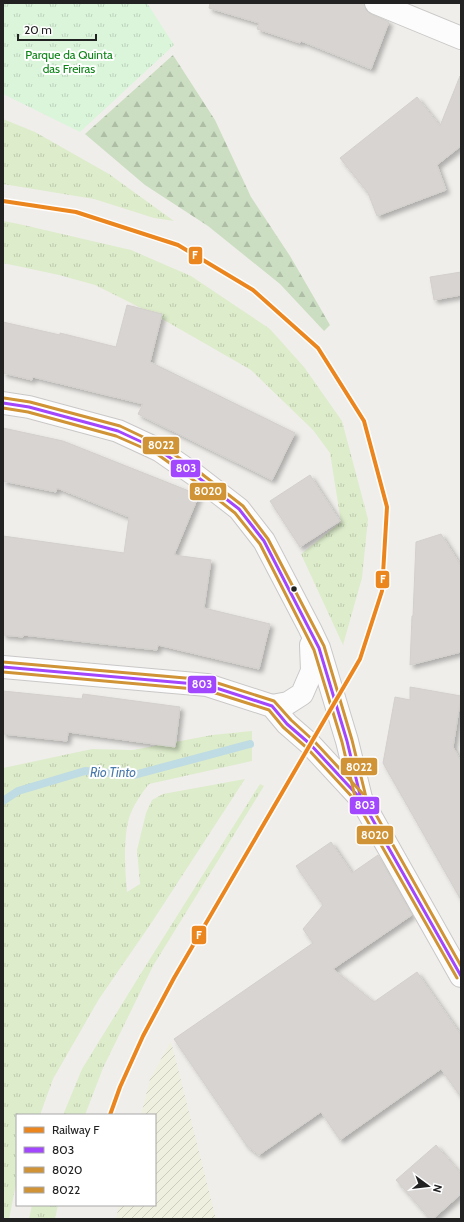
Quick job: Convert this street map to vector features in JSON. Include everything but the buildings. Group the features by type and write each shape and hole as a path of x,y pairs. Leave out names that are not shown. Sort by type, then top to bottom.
{"street":[{"path":"376,3 461,38"},
{"path":"3,403 29,407 118,431 159,450 195,475 238,510 264,541 319,648 346,734 361,799"},
{"path":"3,667 207,685 272,706 288,703 302,694 312,671 310,629"},
{"path":"272,706 287,724 310,744 361,799 461,976"}],"green space":[{"name":"Parque da Quinta das Freiras","path":"3,3 147,3 174,45 80,132 3,94"},
{"path":"173,55 215,120 251,197 290,256 330,325 324,331 280,284 208,226 145,185 85,134"},
{"path":"3,119 35,132 109,174 174,221 154,218 94,199 3,184"},
{"path":"3,221 131,250 191,276 270,329 304,367 342,421 368,519 362,578 343,645 301,554 341,522 330,453 313,430 251,370 157,316 95,285 59,275 3,263"},
{"path":"252,731 252,761 149,784 133,809 127,827 125,865 127,892 140,884 137,850 146,813 152,800 163,794 245,779 152,922 99,999 53,1079 40,1114 16,1114 16,1184 9,1219 3,1219 3,768 92,749 133,750 212,735"},
{"path":"260,784 264,786 153,966 103,1068 85,1114 63,1114 82,1069"},
{"path":"171,1041 216,1219 116,1219 119,1206 156,1206 156,1114 141,1114 150,1079"},
{"path":"32,1206 58,1206 55,1219 29,1219"}],"waterway":[{"name":"Rio Tinto","path":"3,801 18,791 85,771 134,775 250,744"}],"rail line":[{"name":"F","path":"3,201 76,212 178,245 253,290 318,348 364,421 387,507 382,591 360,659 174,978 143,1036 120,1087 110,1114"}],"transit line":[{"name":"8022","path":"4,398 30,402 120,426 162,446 198,471 243,506 268,539 324,646 352,740 366,797 461,966"},
{"name":"803","path":"3,403 29,407 118,431 159,450 195,475 239,509 264,541 319,648 347,741 361,799 461,976"},
{"name":"8020","path":"3,408 28,412 116,436 157,454 235,513 260,544 314,650 342,742 356,801 457,978"},
{"name":"8022","path":"3,662 208,680 274,701 291,720 314,741 363,794"},
{"name":"803","path":"3,667 207,685 272,706 287,724 310,744 359,797"},
{"name":"8020","path":"3,672 206,690 269,710 283,727 307,748 355,800"}]}
